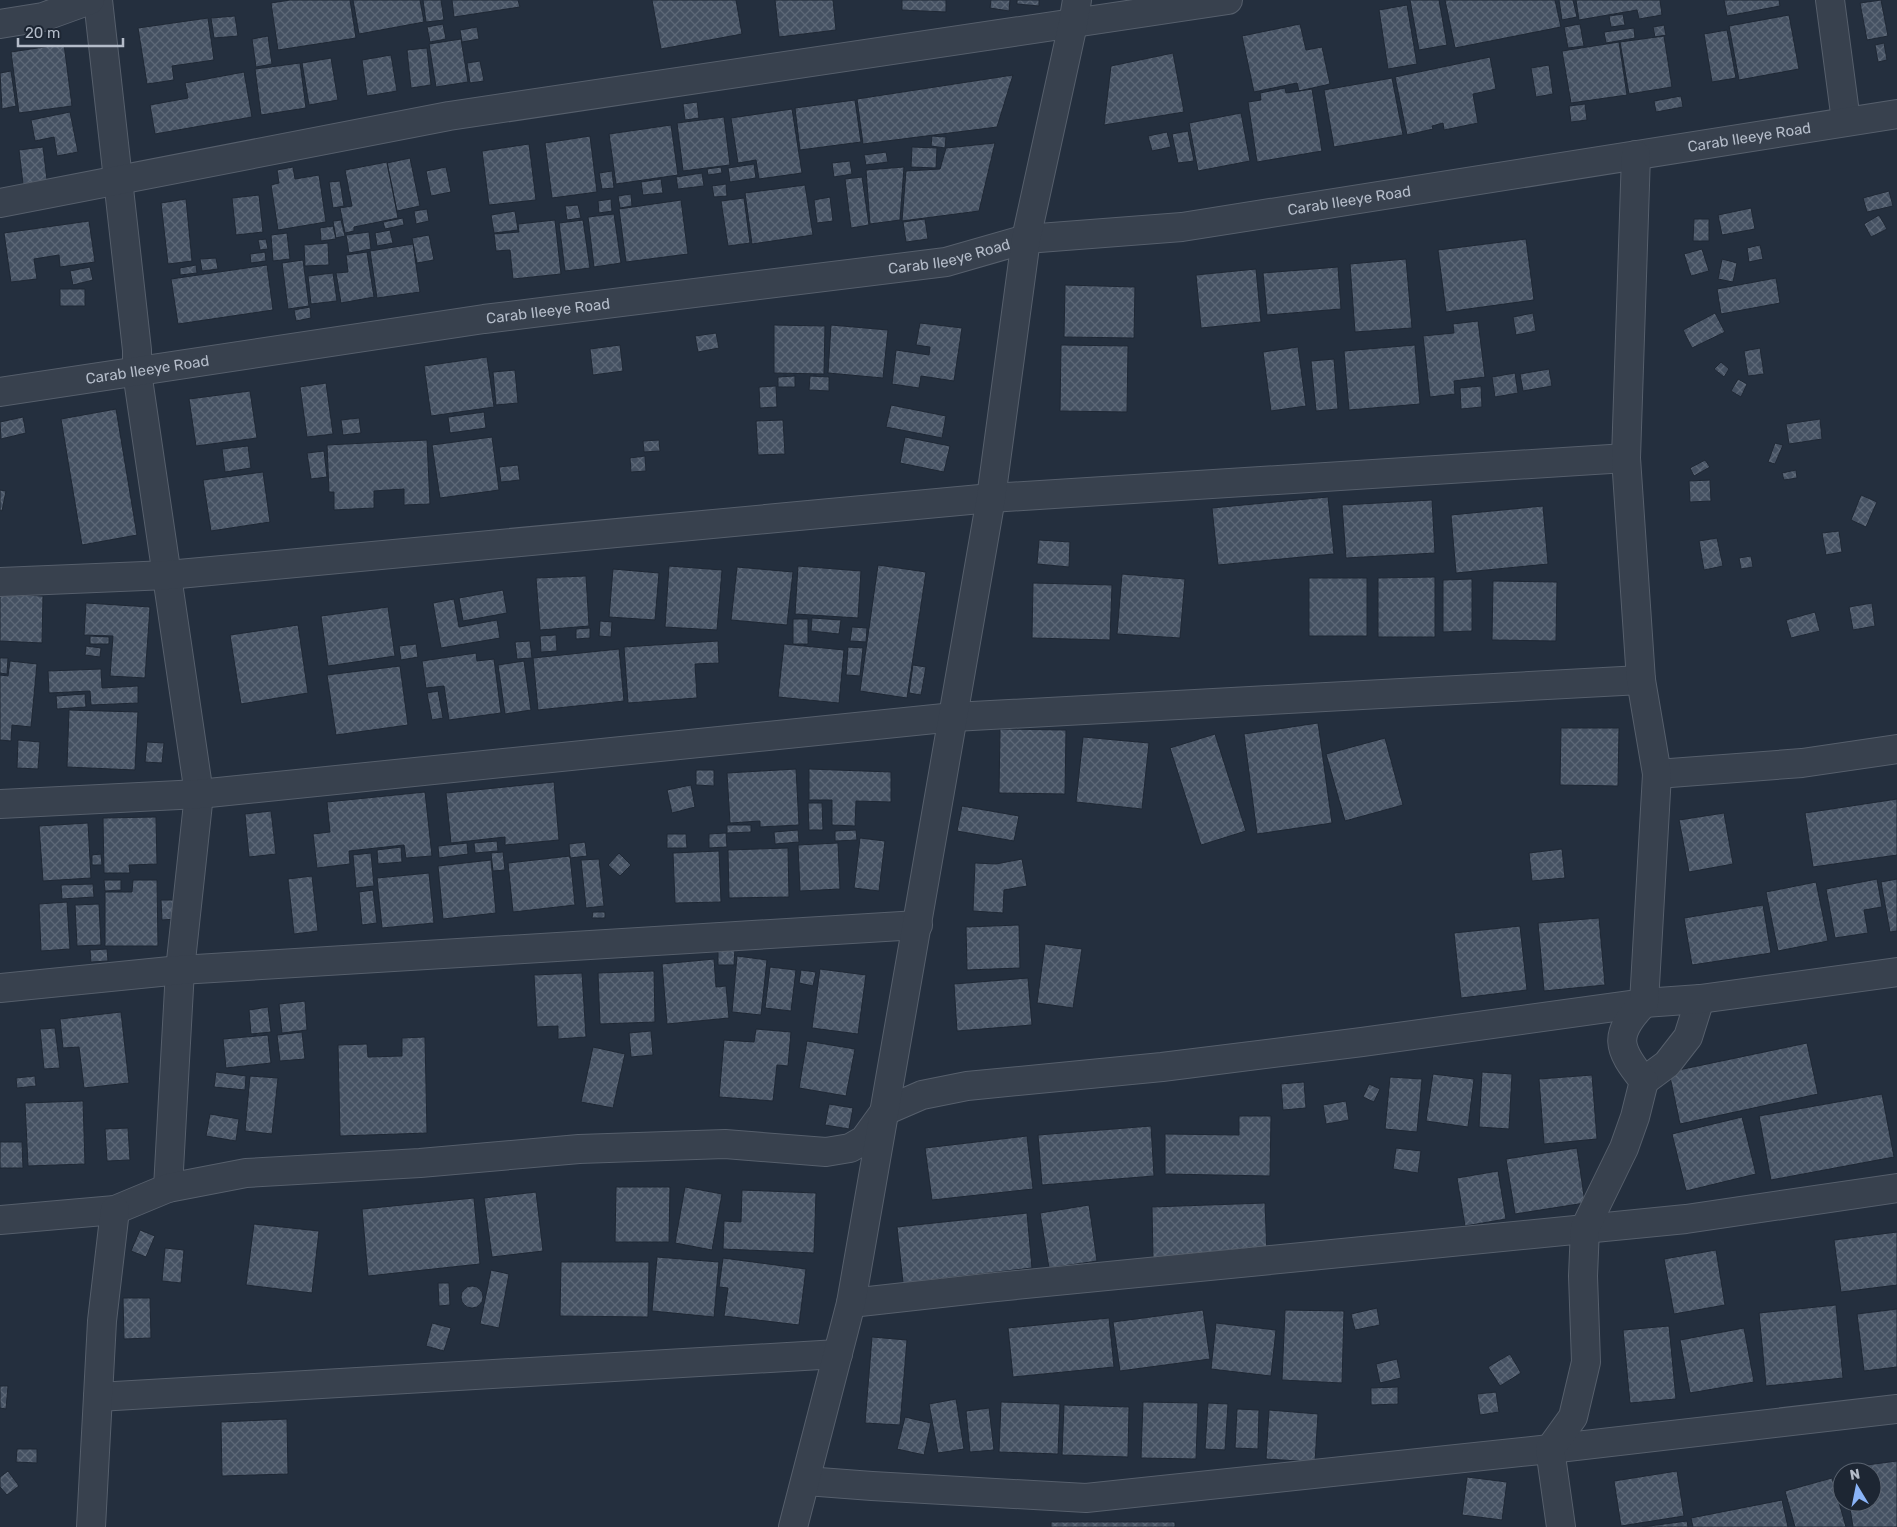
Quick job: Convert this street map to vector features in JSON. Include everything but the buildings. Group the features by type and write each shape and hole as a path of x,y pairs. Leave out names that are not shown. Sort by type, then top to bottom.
{"street":[{"path":"0,24 43,17 90,0"},
{"path":"98,0 137,350 137,372 199,794 180,970 168,1188"},
{"path":"0,203 449,116 1075,12 1228,0"},
{"path":"1830,0 1846,121"},
{"path":"793,1527 851,1303 992,498 1026,239 1075,12"},
{"name":"Carab Ileeye Road","path":"0,392 484,319 946,262 1026,239 1182,227 1897,114"},
{"path":"1636,155 1626,458 1641,680 1657,774 1644,1004 1628,1019 1622,1035 1624,1050 1632,1066 1644,1081"},
{"path":"0,582 168,575 992,498 1626,458"},
{"path":"0,804 199,794 954,717 1641,680"},
{"path":"1657,774 1802,763 1897,749"},
{"path":"0,988 180,970 918,925"},
{"path":"0,1220 115,1210 168,1188 246,1172 420,1163 579,1149 725,1144 826,1152 850,1148 864,1140 885,1111 922,1095 967,1086 1162,1067 1644,1004 1700,999 1897,972"},
{"path":"1561,1527 1550,1450 1573,1416 1586,1362 1583,1276 1585,1228 1624,1148 1635,1117 1644,1081 1667,1064 1688,1037 1700,999"},
{"path":"851,1303 1686,1219 1897,1188"},
{"path":"91,1527 102,1321 115,1210"},
{"path":"98,1397 838,1354"},
{"path":"806,1481 1086,1498 1550,1450 1897,1409"}]}
